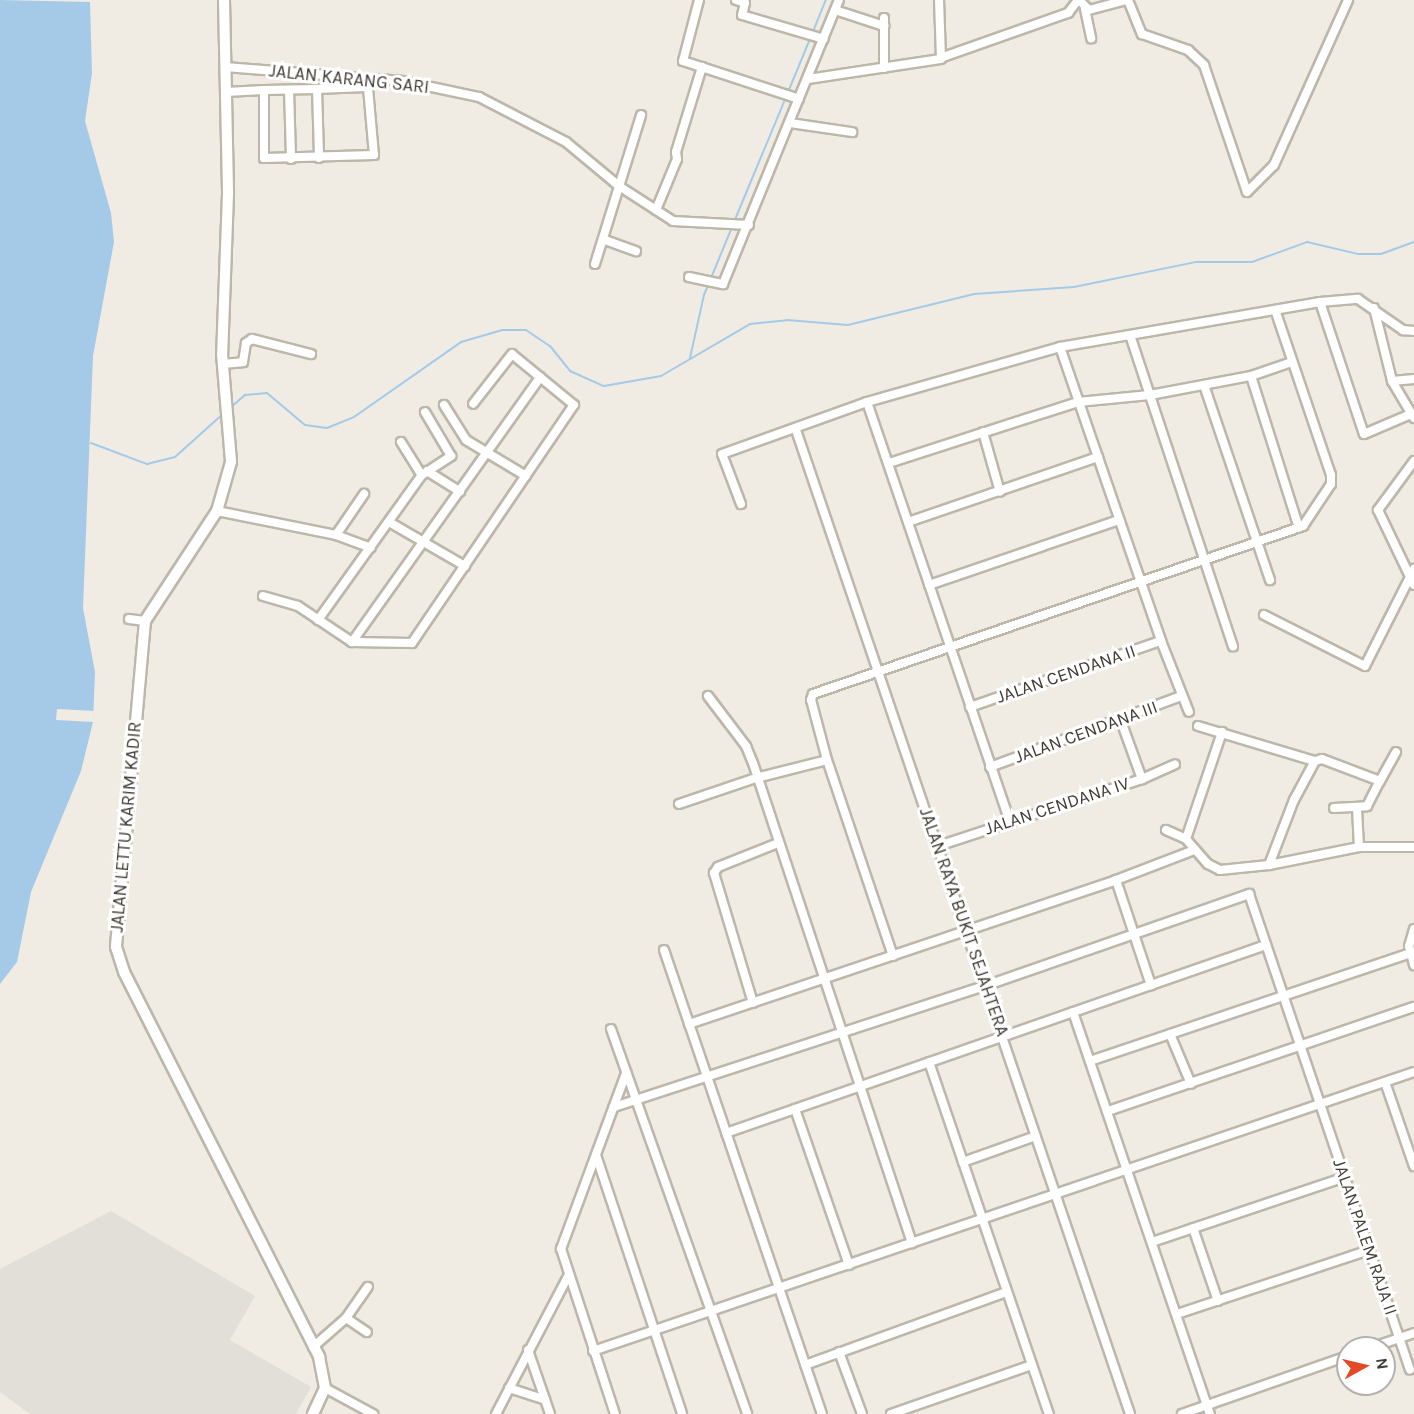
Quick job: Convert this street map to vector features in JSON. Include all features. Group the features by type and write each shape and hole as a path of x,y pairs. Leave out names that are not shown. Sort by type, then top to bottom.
{"street":[{"name":"JALAN LETTU KARIM KADIR","path":"224,0 228,194 222,364 230,429 229,478 217,511 145,621 138,668 117,954 313,1347 324,1372 324,1388"},
{"path":"699,0 682,59 796,98"},
{"path":"736,0 745,3 742,15 821,38"},
{"path":"689,277 723,284 745,225 790,123 796,98 808,79 821,38 839,0"},
{"path":"939,0 943,57"},
{"path":"808,79 943,57 1068,13 1079,0 1086,9 1091,38"},
{"path":"1086,9 1127,0 1140,33 1188,51 1204,65 1247,192 1274,165 1348,0"},
{"path":"835,10 884,22 884,68"},
{"path":"657,210 677,159 676,152 702,67"},
{"name":"JALAN KARANG SARI","path":"225,68 403,81 479,97 566,142 619,186 677,223 745,225"},
{"path":"317,89 319,158"},
{"path":"225,92 264,90 369,89 374,154 267,160 263,156 264,90"},
{"path":"289,90 291,159"},
{"path":"595,264 605,240 641,115"},
{"path":"790,123 852,132"},
{"path":"605,240 636,251"},
{"path":"741,504 722,454 796,430 867,402 1060,347 1275,309 1361,299 1403,330 1414,331"},
{"path":"1320,302 1364,434 1412,416 1392,381 1374,307"},
{"path":"893,956 826,760 811,700 813,694 1299,528 1331,480 1275,309"},
{"path":"1130,335 1233,646"},
{"path":"222,364 243,362 246,343 252,339 311,354"},
{"path":"1060,347 1180,696 1189,712"},
{"path":"264,596 291,602 352,642 412,643 574,405 515,355 509,355 473,404"},
{"path":"888,463 1078,402 1150,395 1204,385 1251,376 1292,362"},
{"path":"1251,376 1299,528"},
{"path":"352,642 540,377"},
{"path":"1392,381 1414,379"},
{"path":"1204,385 1270,580"},
{"path":"867,402 1010,821"},
{"path":"444,405 465,439 489,451 526,476"},
{"path":"318,620 425,473 451,455 425,412"},
{"name":"JALAN RAYA BUKIT SEJAHTERA","path":"796,430 1130,1414"},
{"path":"983,432 1000,492"},
{"path":"400,442 425,473 460,492"},
{"path":"908,522 1098,457"},
{"path":"1414,461 1378,510 1412,573 1414,585"},
{"path":"336,535 363,494"},
{"path":"217,511 336,535 371,548"},
{"path":"929,585 1119,520"},
{"path":"389,522 426,540 465,566"},
{"path":"1264,615 1365,666 1412,573"},
{"path":"129,619 145,621"},
{"name":"JALAN CENDANA II","path":"970,707 1161,641"},
{"path":"708,696 746,746 912,1243"},
{"name":"JALAN CENDANA III","path":"990,767 1121,721 1180,696"},
{"path":"1121,721 1142,779"},
{"path":"1198,726 1315,761 1322,759 1380,781"},
{"path":"1186,839 1222,732"},
{"path":"1334,808 1357,809 1370,803 1395,752"},
{"path":"679,804 756,778 826,760"},
{"path":"1269,865 1294,800 1315,761"},
{"name":"JALAN CENDANA IV","path":"938,846 1142,779 1175,764"},
{"path":"1357,809 1359,847"},
{"path":"1166,830 1186,839 1208,864 1220,870 1269,865 1359,847 1414,847"},
{"path":"753,1003 714,873 718,867 778,843"},
{"path":"689,1024 1116,880 1194,850"},
{"path":"1116,880 1151,985"},
{"name":"JALAN PALEM RAJA II","path":"1133,934 1249,894 1410,1370"},
{"path":"1414,928 1409,940 1414,965"},
{"path":"614,1107 985,986 1133,934"},
{"path":"726,1133 1266,945"},
{"path":"664,950 822,1414"},
{"path":"1090,1061 1410,953"},
{"path":"1108,1111 1414,1007"},
{"path":"1074,1012 1209,1410"},
{"path":"611,1029 747,1414"},
{"path":"1170,1034 1191,1084"},
{"path":"929,1062 1049,1414"},
{"path":"615,1414 568,1276 562,1245 627,1072"},
{"path":"593,1351 1414,1072"},
{"path":"1385,1082 1414,1166"},
{"path":"795,1109 849,1265"},
{"path":"963,1162 1036,1136"},
{"path":"596,1154 682,1414"},
{"path":"1152,1242 1345,1177"},
{"path":"1193,1228 1218,1300"},
{"path":"1177,1314 1370,1250"},
{"path":"496,1414 568,1276"},
{"path":"313,1347 346,1318 368,1287"},
{"path":"805,1365 1007,1292"},
{"path":"346,1318 368,1332"},
{"path":"1396,1339 1414,1333"},
{"path":"528,1350 550,1414"},
{"path":"839,1352 862,1414"},
{"path":"1182,1414 1209,1410 1336,1361"},
{"path":"891,1414 1032,1365"},
{"path":"313,1414 324,1388 373,1414"},
{"path":"509,1388 544,1400"}],"shaded area":[{"path":"111,1211 255,1296 230,1340 311,1387 296,1414 30,1414 0,1392 0,1269"}],"water":[{"path":"0,0 90,2 92,73 85,121 111,213 114,242 93,356 83,608 95,672 93,722 81,771 31,892 17,962 0,984"}],"pier":[{"path":"57,709 94,711 93,722 56,720"}],"waterway":[{"path":"812,34 826,0"},
{"path":"788,92 810,39"},
{"path":"734,222 786,97"},
{"path":"690,358 704,295 732,227"},
{"path":"230,408 245,395 267,393 305,425 327,428 354,417 461,342 502,330 526,330 550,346 570,371 604,386 661,376 750,324 787,320 848,325 974,294 1074,287 1196,262 1252,262 1307,242 1358,254 1381,254 1414,242"},
{"path":"91,443 147,464 175,457 223,414"}]}
